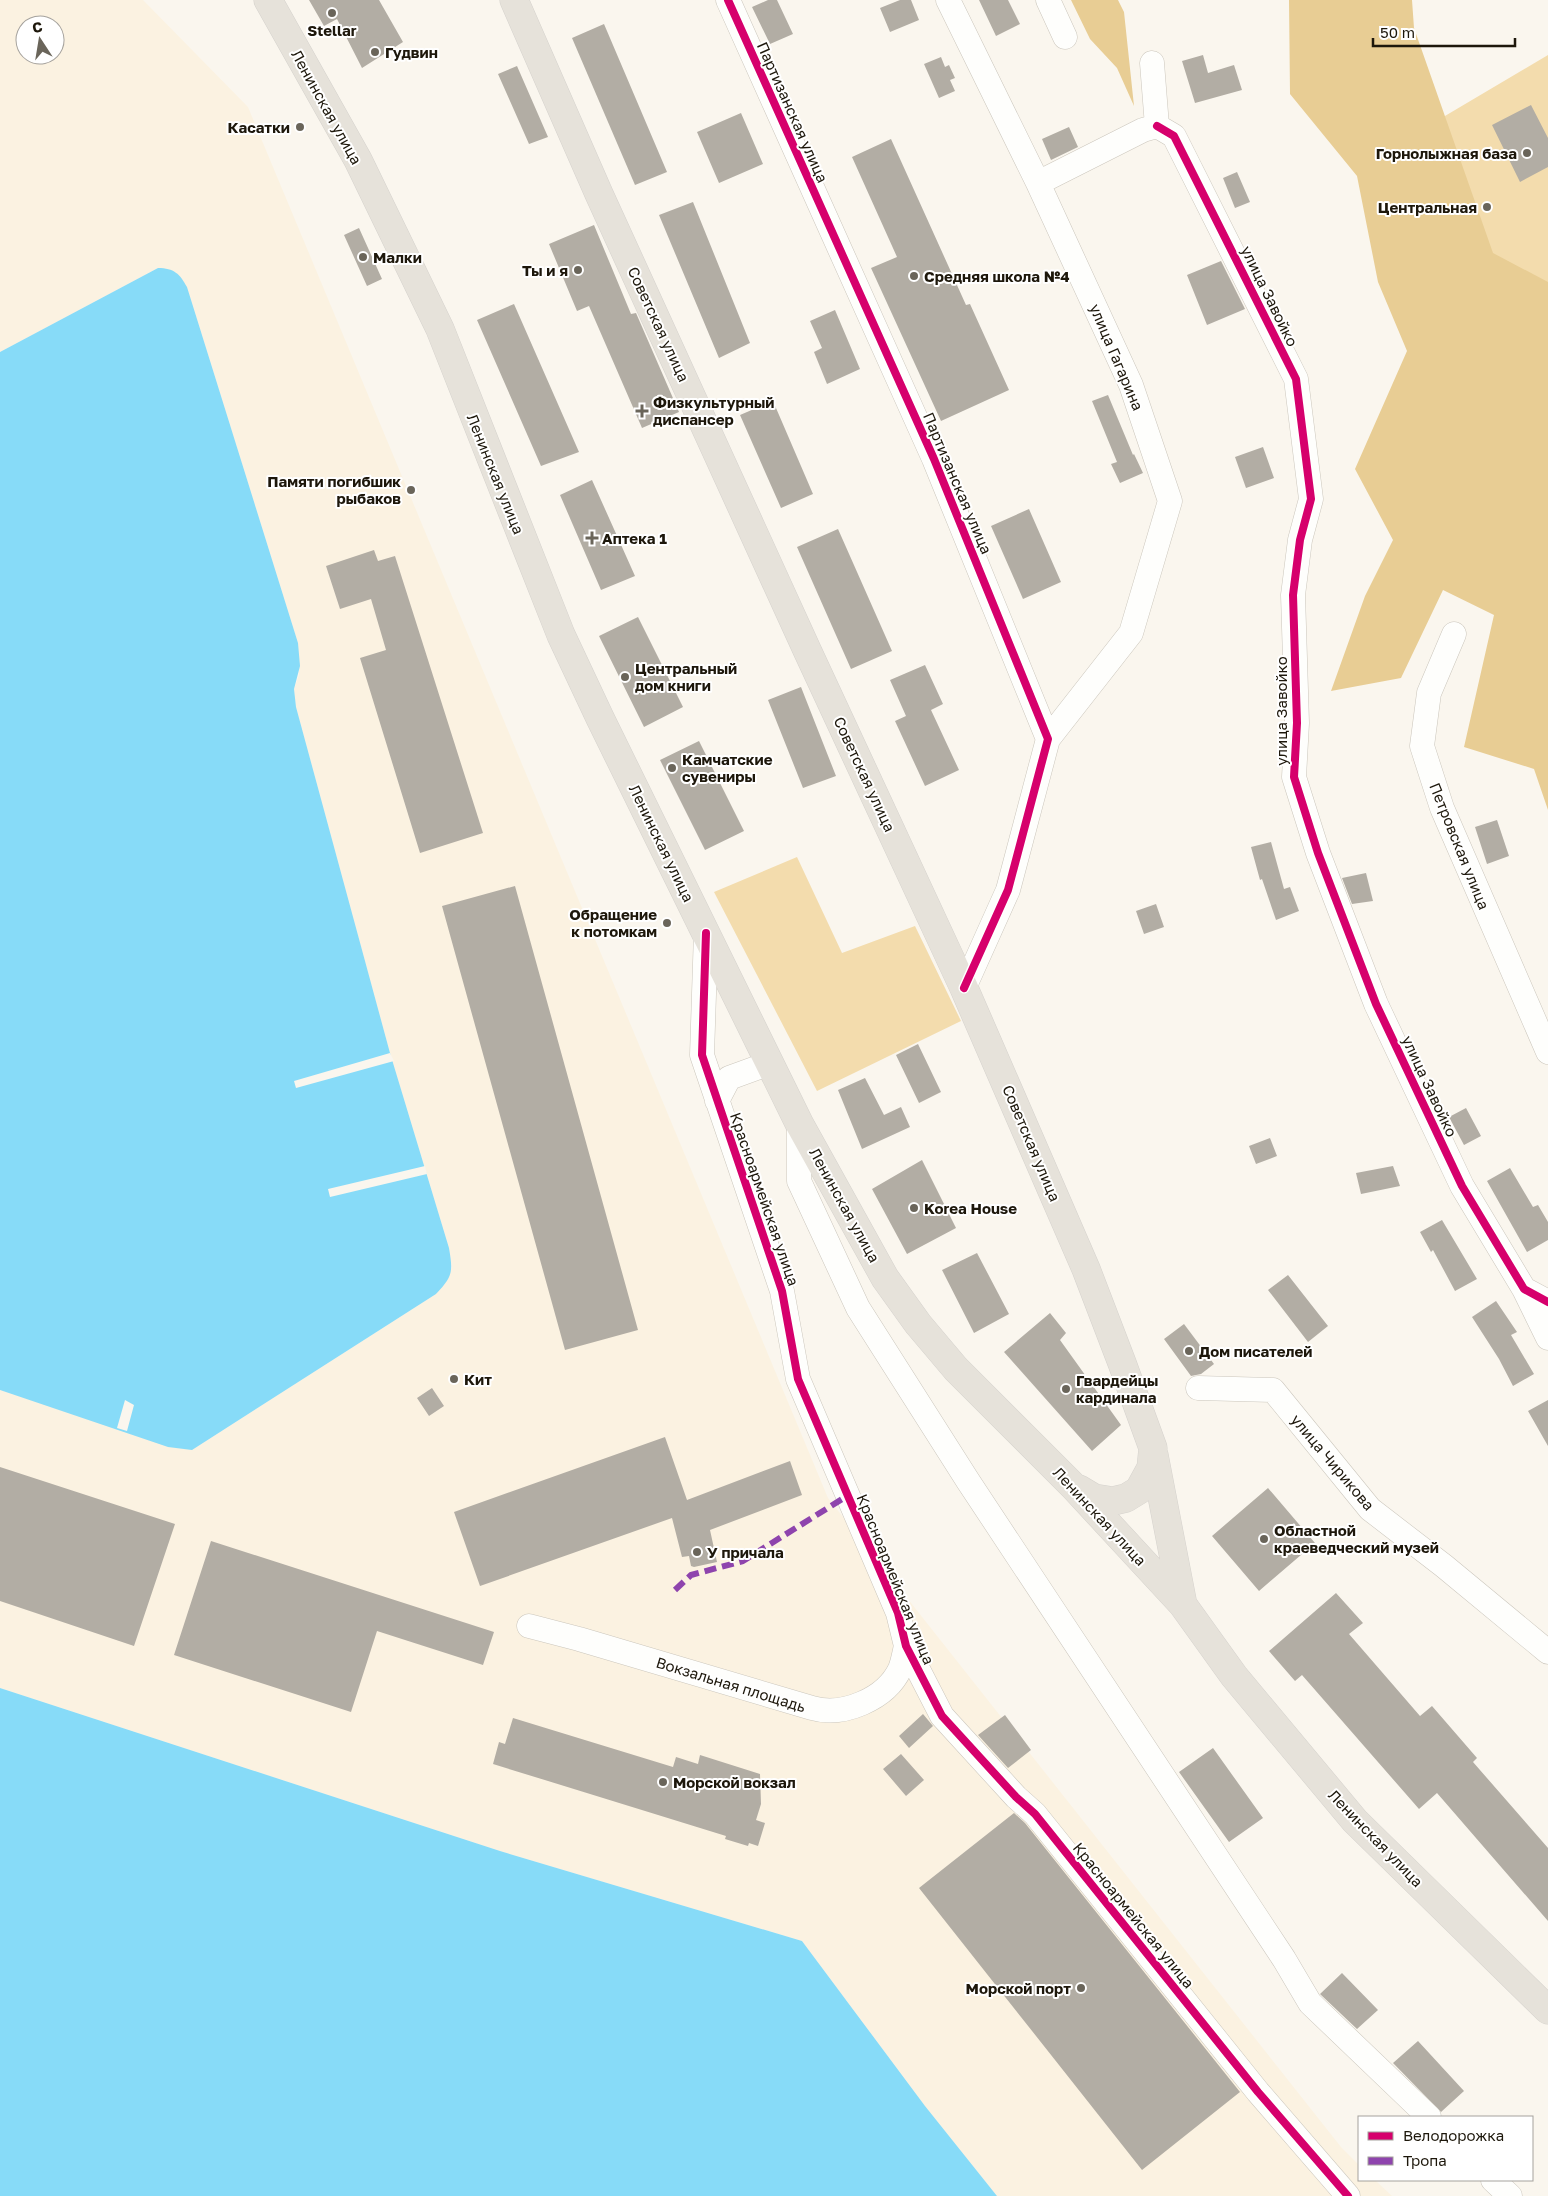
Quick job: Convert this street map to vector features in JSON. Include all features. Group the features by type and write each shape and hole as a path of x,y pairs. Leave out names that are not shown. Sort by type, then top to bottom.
{"main road":[{"name":"Ленинская улица","path":"268,0 358,160 440,329 561,635 799,1123 886,1278 918,1324 956,1369 1073,1486 1183,1606 1234,1676 1355,1821 1548,2010"},
{"name":"Советская улица","path":"514,0 599,194 815,668 964,988 1086,1269 1153,1448 1152,1468 1139,1490 1126,1498 1113,1501 1094,1498 1073,1486"},
{"name":"Ленинская улица","path":"1153,1448 1183,1606"}],"street":[{"name":"Партизанская улица","path":"728,0 934,459 1048,739"},
{"name":"улица Гагарина","path":"948,0 1038,183 1131,385 1170,501 1131,633 1048,739"},
{"path":"1048,0 1065,37"},
{"path":"1038,183 1143,130 1157,126 1152,63"},
{"name":"улица Завойко","path":"1157,126 1174,136 1296,379 1310,499 1300,540 1293,595 1296,723 1294,777 1315,844 1384,1021 1462,1186 1524,1289 1548,1338"},
{"name":"Петровская улица","path":"1454,634 1429,693 1422,746 1442,808 1548,1052"},
{"path":"964,988 1008,890 1048,739"},
{"name":"Красноармейская улица","path":"706,933 702,1055 782,1291 798,1379 898,1613 906,1646 942,1716 1016,1797 1035,1814 1258,2092 1348,2196"},
{"path":"717,1101 729,1078 770,1063"},
{"path":"799,1123 799,1181 858,1308 968,1481 1284,1959 1310,2003 1428,2116"},
{"path":"1524,1289 1548,1302"},
{"name":"улица Чирикова","path":"1198,1388 1273,1390 1370,1509 1444,1566 1548,1652"},
{"name":"Вокзальная площадь","path":"529,1626 828,1711 854,1706 879,1692 900,1669 906,1646"},
{"path":"1494,2181 1510,2196"}],"shaded area":[{"path":"0,0 143,0 248,107 828,1498 1341,2147 1358,2164 1358,2181 1376,2181 1392,2196 997,2196 925,2106 802,1941 500,1851 0,1688 0,1390 192,1450 436,1294 452,1268 449,1248 390,1053 296,707 294,689 299,675 298,643 187,287 158,268 0,352"},
{"path":"1071,0 1118,0 1124,12 1134,106 1117,68 1090,39"},
{"path":"1289,0 1412,0 1414,28 1493,253 1548,282 1548,810 1534,769 1464,747 1494,615 1443,590 1401,678 1331,691 1365,596 1393,540 1355,469 1407,351 1378,282 1357,176 1290,94"},
{"name":"Центральная","path":"1548,55 1548,323 1401,142"},
{"path":"797,857 842,953 915,926 961,1021 817,1091 714,892"}],"water":[{"path":"158,268 168,269 176,273 187,287 298,643 300,666 294,689 296,707 390,1053 449,1248 451,1263 449,1278 436,1294 192,1450 168,1447 0,1390 0,352"},
{"path":"0,1688 500,1851 802,1941 925,2106 997,2196 0,2196"}],"pier":[{"path":"390,1053 394,1061 296,1088 294,1081"},
{"path":"425,1166 427,1174 330,1197 328,1189"},
{"path":"125,1400 134,1405 127,1431 117,1428"}],"building":[{"path":"309,0 379,0 403,42 362,68 337,19 324,26"},
{"path":"768,0 777,0 793,34 770,44 752,7"},
{"path":"900,0 911,0 919,20 890,32 880,8"},
{"path":"979,0 1008,0 1020,24 996,36"},
{"path":"604,24 667,172 635,185 572,38"},
{"path":"1203,55 1208,73 1234,65 1242,90 1195,103 1182,61"},
{"path":"941,57 945,67 949,65 955,78 950,80 955,91 939,98 924,64"},
{"path":"517,66 548,137 529,144 498,74"},
{"name":"Горнолыжная база","path":"1531,105 1548,138 1548,167 1520,182 1492,125"},
{"path":"741,113 763,164 719,183 697,132"},
{"path":"1069,127 1078,147 1051,160 1042,139"},
{"name":"Средняя школа №4","path":"891,139 966,305 970,304 1009,390 941,421 871,268 897,257 852,157"},
{"path":"1237,172 1250,202 1235,208 1223,178"},
{"path":"693,202 750,343 719,358 659,215"},
{"path":"594,225 631,314 636,313 679,412 642,428 589,306 577,311 549,244"},
{"name":"Малки","path":"359,228 382,279 367,286 344,235"},
{"path":"1221,261 1245,309 1207,325 1187,275"},
{"path":"514,304 579,452 541,466 477,320"},
{"path":"835,310 860,369 827,384 814,352 822,348 810,321"},
{"path":"1108,395 1133,455 1143,473 1120,483 1111,464 1117,462 1092,401"},
{"path":"773,401 813,494 781,508 740,415"},
{"path":"1263,447 1274,478 1246,488 1235,457"},
{"path":"592,480 635,576 601,590 560,495"},
{"path":"1029,509 1061,582 1023,599 991,526"},
{"path":"838,529 892,651 851,669 797,547"},
{"path":"374,550 378,561 395,556 483,833 420,853 360,658 386,650 371,599 340,609 326,566"},
{"path":"638,617 683,707 644,727 599,636"},
{"path":"925,665 943,704 931,710 959,770 925,786 895,721 906,716 890,680"},
{"path":"801,687 836,776 803,788 768,700"},
{"path":"699,741 744,831 705,850 660,760"},
{"path":"1497,820 1509,856 1487,864 1475,827"},
{"path":"1271,842 1284,889 1290,887 1299,911 1276,920 1262,879 1260,880 1251,847"},
{"path":"1366,873 1373,901 1352,904 1342,878"},
{"path":"515,886 638,1330 565,1350 442,906"},
{"path":"1156,904 1164,927 1144,934 1136,911"},
{"path":"918,1044 941,1092 919,1103 896,1055"},
{"path":"865,1078 884,1115 901,1107 910,1127 862,1149 838,1090"},
{"path":"1466,1108 1481,1136 1464,1145 1449,1117"},
{"path":"1270,1138 1277,1156 1256,1164 1249,1146"},
{"name":"Korea House","path":"922,1160 956,1228 907,1254 872,1189"},
{"path":"1393,1166 1400,1186 1361,1194 1356,1173"},
{"path":"1510,1168 1533,1207 1538,1205 1548,1222 1548,1240 1527,1252 1487,1181"},
{"path":"1442,1220 1477,1279 1455,1291 1433,1250 1431,1252 1420,1232"},
{"path":"977,1253 1009,1314 974,1333 942,1270"},
{"path":"1288,1275 1328,1326 1308,1342 1268,1290"},
{"path":"1496,1301 1517,1332 1511,1335 1534,1374 1513,1386 1499,1359 1472,1317"},
{"name":"Гвардейцы кардинала","path":"1050,1313 1066,1333 1060,1340 1121,1425 1092,1451 1004,1352"},
{"name":"Дом писателей","path":"1184,1324 1214,1364 1201,1374 1191,1376 1164,1339"},
{"path":"432,1388 444,1406 429,1416 417,1398"},
{"path":"1548,1400 1548,1446 1528,1411"},
{"path":"665,1437 687,1500 790,1461 802,1495 710,1530 717,1562 691,1566 689,1556 682,1557 672,1518 480,1586 454,1512"},
{"path":"0,1467 175,1524 134,1646 0,1601"},
{"name":"Областной краеведческий музей","path":"1268,1488 1315,1543 1259,1591 1212,1536"},
{"path":"211,1541 494,1632 483,1665 377,1631 351,1712 174,1655"},
{"path":"1336,1593 1363,1623 1349,1634 1420,1716 1432,1706 1477,1758 1473,1762 1548,1848 1548,1921 1437,1793 1419,1809 1302,1675 1295,1681 1269,1651"},
{"path":"923,1714 933,1726 909,1748 899,1736"},
{"path":"1005,1715 1031,1750 1008,1768 978,1735"},
{"name":"Морской вокзал","path":"513,1718 673,1767 676,1757 698,1764 700,1755 760,1774 761,1804 756,1820 765,1823 758,1846 749,1843 748,1846 725,1839 726,1836 493,1764 499,1742 505,1744"},
{"path":"1213,1748 1263,1818 1229,1842 1179,1772"},
{"path":"901,1754 924,1780 906,1796 883,1769"},
{"name":"Морской порт","path":"1014,1813 1025,1823 1240,2092 1142,2170 919,1888"},
{"path":"1342,1973 1378,2010 1357,2029 1320,1994"},
{"path":"1418,2041 1464,2091 1441,2112 1393,2063"}],"marked path":[{"path":"675,1590 691,1575 743,1561 847,1496"}],"cycle path":[{"path":"728,0 934,459 1048,739 1008,890 964,988"},
{"path":"1157,126 1174,136 1296,379 1311,499 1300,540 1293,595 1297,723 1294,777 1318,853 1376,1004 1462,1186 1524,1289 1548,1302"},
{"path":"706,933 702,1055 782,1291 798,1379 898,1613 906,1646 942,1716 1016,1797 1035,1814 1258,2092 1348,2196"}],"place":[{"name":"Stellar","path":"332,13"},
{"name":"Гудвин","path":"375,52"},
{"name":"Касатки","path":"300,127"},
{"name":"Горнолыжная база","path":"1527,153"},
{"name":"Центральная","path":"1487,207"},
{"name":"Малки","path":"363,257"},
{"name":"Ты и я","path":"578,270"},
{"name":"Средняя школа №4","path":"914,276"},
{"name":"Физкультурный диспансер","path":"642,411"},
{"name":"Памяти погибшик рыбаков","path":"411,490"},
{"name":"Аптека 1","path":"592,538"},
{"name":"Центральный дом книги","path":"625,677"},
{"name":"Камчатские сувениры","path":"672,768"},
{"name":"Обращение к потомкам","path":"667,923"},
{"name":"Korea House","path":"914,1208"},
{"name":"Дом писателей","path":"1189,1351"},
{"name":"Кит","path":"454,1379"},
{"name":"Гвардейцы кардинала","path":"1066,1389"},
{"name":"Областной краеведческий музей","path":"1264,1539"},
{"name":"У причала","path":"697,1552"},
{"name":"Морской вокзал","path":"663,1782"},
{"name":"Морской порт","path":"1081,1988"}]}
